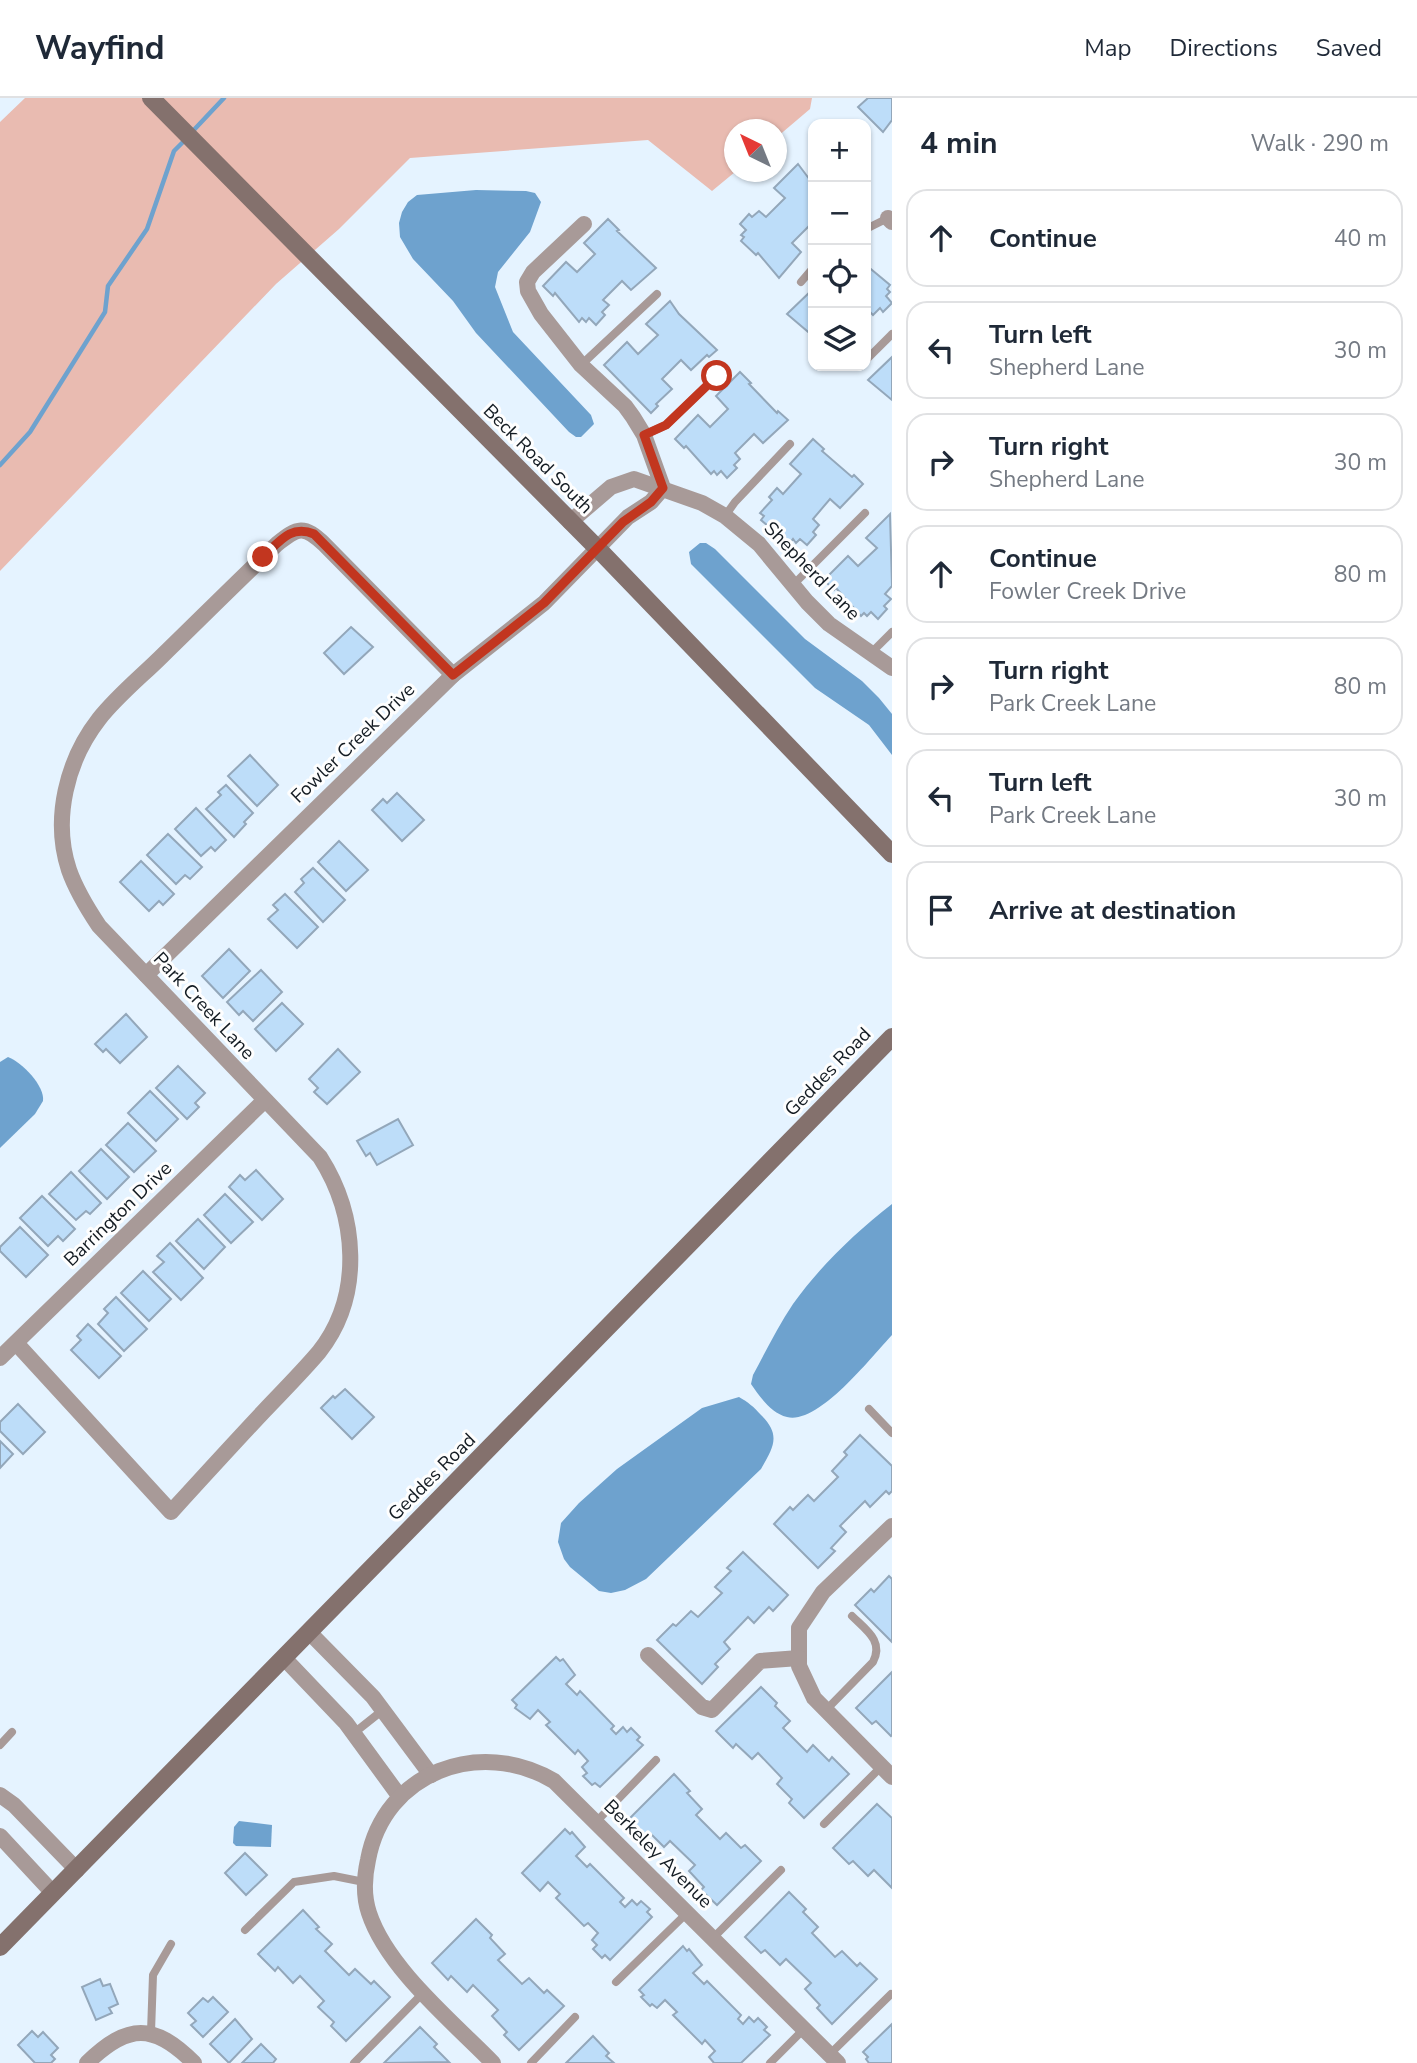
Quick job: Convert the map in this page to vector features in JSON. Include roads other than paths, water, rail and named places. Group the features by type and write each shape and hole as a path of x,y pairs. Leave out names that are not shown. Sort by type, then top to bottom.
{"main road":[{"name":"Beck Road South","path":"151,98 597,548 892,853"},
{"name":"Geddes Road","path":"0,1947 892,1037"}],"street":[{"path":"584,224 533,272 527,282 528,291 541,314 581,365 625,406 644,435 663,488 651,502 628,517 597,548"},
{"name":"Shepherd Lane","path":"570,522 611,486 634,479 702,503 724,516 759,544 829,624 892,668"},
{"name":"Park Creek Lane","path":"16,1343 171,1512 319,1351 329,1337 345,1299 349,1277 351,1242 346,1218 336,1186 320,1157 99,926 85,905 68,867 63,824 71,768 99,719 278,544 292,532 303,530 314,534 453,675"},
{"name":"Fowler Creek Drive","path":"146,975 453,675 544,603 597,548"},
{"name":"Barrington Drive","path":"0,1358 265,1100"},
{"path":"887,1772 814,1698 799,1662 799,1628 823,1592 892,1526"},
{"path":"309,1632 383,1710 431,1775"},
{"path":"648,1655 702,1707 712,1710 760,1661 799,1662"},
{"path":"284,1658 354,1733 400,1797"},
{"name":"Berkeley Avenue","path":"364,1882 376,1832 400,1797 412,1786 431,1775 483,1760 529,1769 554,1781 833,2059"},
{"path":"0,1795 14,1805 77,1870"},
{"path":"0,1836 54,1893"},
{"path":"364,1882 365,1898 376,1930 389,1955 493,2063"},
{"path":"87,2063 101,2049 122,2037 138,2032 150,2032 174,2044 194,2063"}],"lane":[{"path":"871,227 890,220"},
{"path":"801,282 808,274"},
{"path":"581,365 657,294"},
{"path":"871,355 892,334"},
{"path":"644,435 666,425 717,376"},
{"path":"724,516 790,444"},
{"path":"793,586 865,513"},
{"path":"871,653 892,632"},
{"path":"869,1409 892,1433"},
{"path":"826,1710 873,1662 878,1653 873,1637 852,1616"},
{"path":"354,1733 383,1710"},
{"path":"0,1745 12,1732"},
{"path":"596,1822 656,1760"},
{"path":"824,1824 887,1772"},
{"path":"712,1939 781,1870"},
{"path":"245,1930 294,1882 334,1876 364,1882"},
{"path":"617,1982 687,1913"},
{"path":"150,2032 153,1975 171,1944"},
{"path":"354,2063 424,1992"},
{"path":"833,2059 891,1994"},
{"path":"531,2063 575,2017"},
{"path":"770,2063 804,2029"}],"water":[{"path":"476,190 526,191 535,193 541,202 530,232 498,272 495,287 513,332 591,415 594,424 581,437 569,432 476,333 453,301 413,259 400,237 399,223 402,212 408,202 417,195"},
{"path":"700,543 706,543 715,549 805,639 862,681 879,698 892,714 892,755 869,725 815,688 691,564 689,552"},
{"path":"8,1057 32,1075 43,1095 43,1101 35,1114 0,1148 0,1062"},
{"path":"892,1204 892,1335 844,1387 814,1411 800,1417 781,1415 766,1404 754,1389 751,1384 753,1375 782,1321 815,1276 839,1250"},
{"path":"739,1397 767,1422 773,1435 772,1447 761,1469 646,1579 625,1590 611,1593 599,1591 570,1567 558,1542 561,1523 579,1503 617,1469 702,1408"},
{"path":"239,1821 272,1825 271,1847 236,1846 233,1843 234,1827"}],"waterway":[{"path":"191,133 224,98"},
{"path":"0,465 30,432 105,312 108,286 147,229 174,151 185,140"}]}
